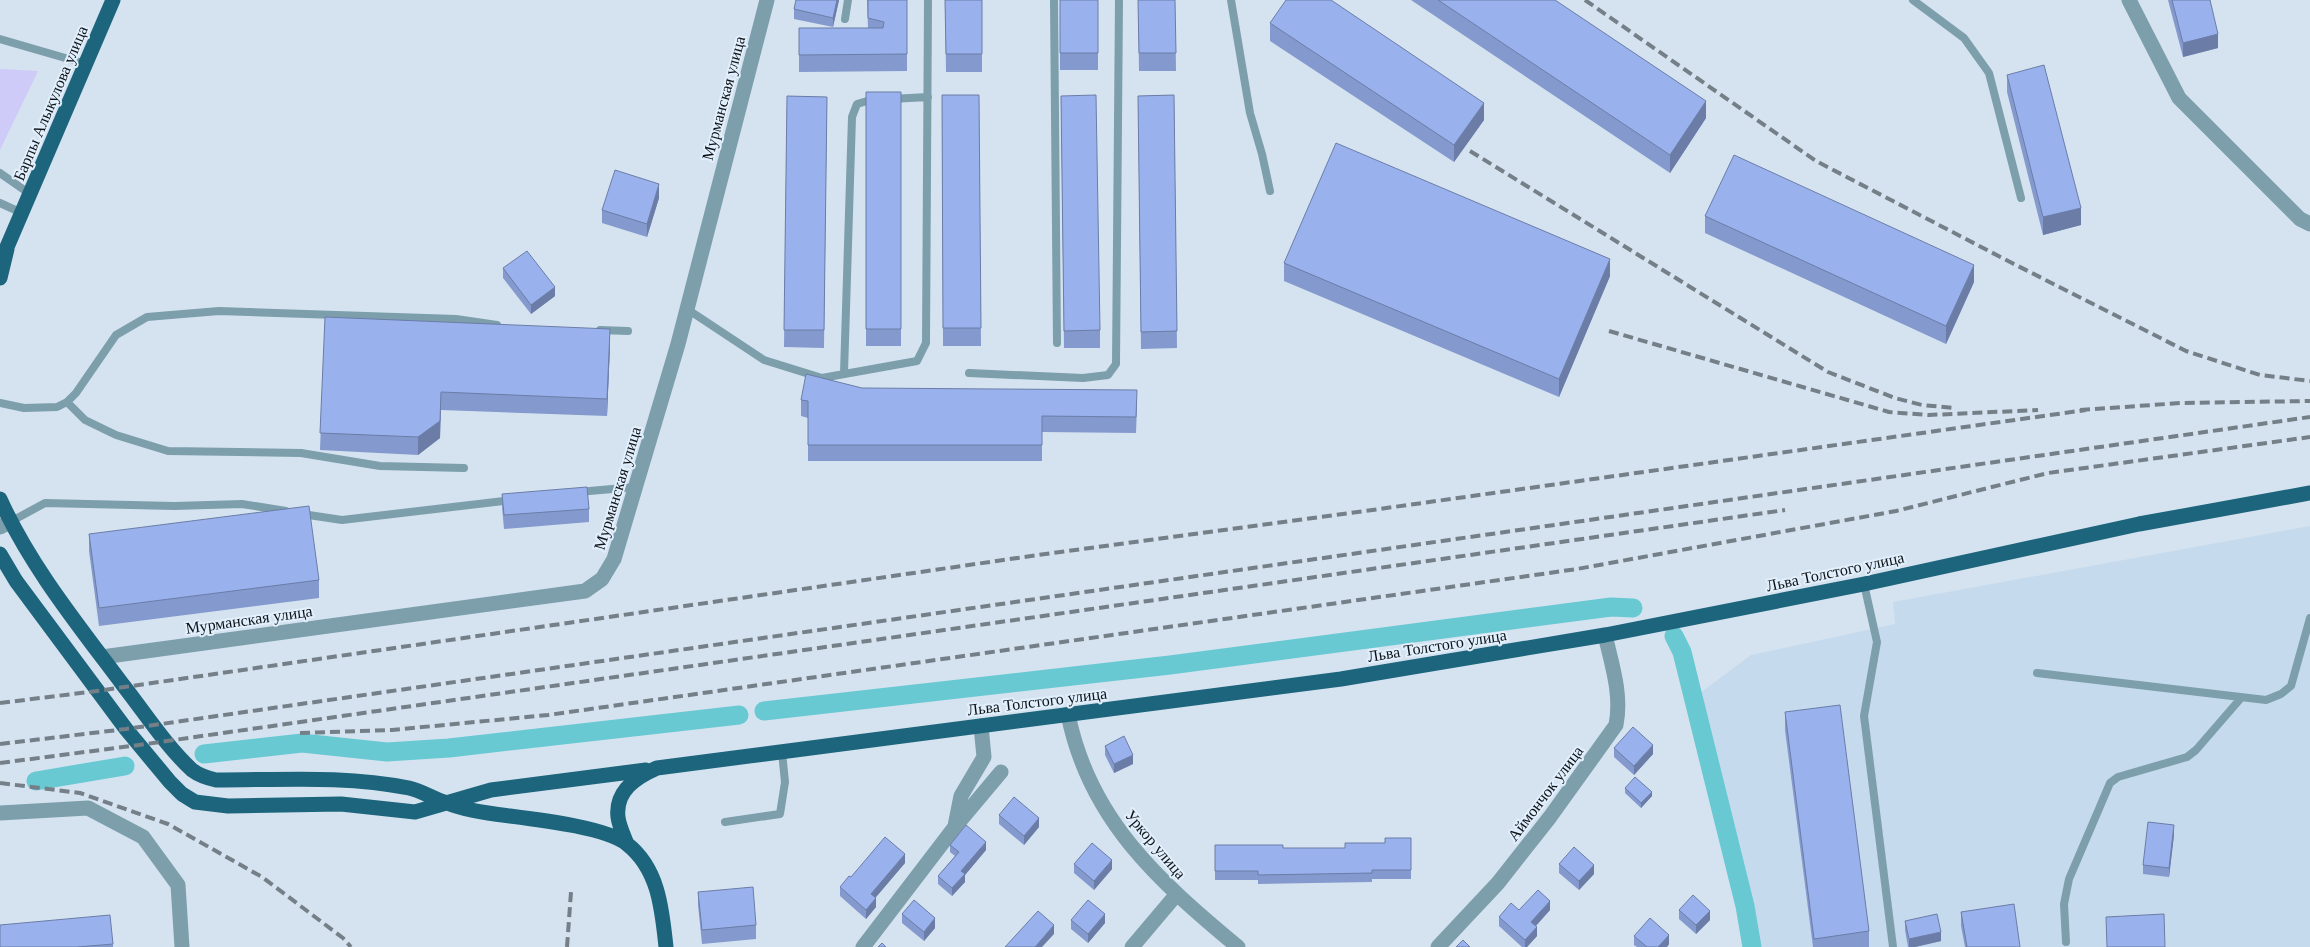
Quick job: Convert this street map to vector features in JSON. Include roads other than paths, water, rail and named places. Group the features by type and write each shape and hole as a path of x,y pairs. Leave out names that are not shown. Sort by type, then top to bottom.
{"main road":[{"name":"Барпы Алыкулова улица","path":"0,278 4,253 113,0"},
{"name":"Льва Толстого улица","path":"627,844 618,817 620,801 628,785 637,777 657,768 1341,679 1605,635 1864,584 2139,524 2310,493"},
{"path":"0,499 5,524 102,657 171,746 193,771 205,778 216,780 348,780 411,788 448,804 472,810 576,827 613,836 627,844 645,864 657,889 666,947"},
{"path":"0,554 16,581 126,729 170,782 182,794 195,802 228,806 333,804 415,812 491,790 657,768"}],"street":[{"name":"Мурманская улица","path":"102,657 585,591 602,579 614,559 636,488 687,309 767,0"},
{"path":"2129,0 2179,98 2300,219 2310,224"},
{"name":"Аймончок улица","path":"1438,947 1498,883 1556,809 1616,725 1619,710 1618,694 1605,635"},
{"name":"Уркор улица","path":"1068,714 1074,744 1088,778 1113,823 1135,851 1176,895 1238,947"},
{"path":"954,828 960,796 984,757 981,726"},
{"path":"863,947 954,828 1001,772"},
{"path":"0,813 88,808 143,837 178,885 182,947"},
{"path":"1132,947 1176,895"}],"lane":[{"path":"845,18 848,0"},
{"path":"687,309 764,360 822,378 917,361 926,343 928,0"},
{"path":"1054,0 1057,343"},
{"path":"969,373 1083,378 1108,374 1116,364 1119,0"},
{"path":"1231,0 1250,113 1270,191"},
{"path":"1913,0 1964,38 1989,72 2021,198"},
{"path":"0,39 86,64"},
{"path":"844,373 852,117 857,104 870,100 928,97"},
{"path":"0,173 30,194"},
{"path":"0,203 22,213"},
{"path":"0,403 24,408 57,407 67,402 76,393 116,335 147,318 219,311 456,319 504,326"},
{"path":"590,330 628,331"},
{"path":"67,402 85,420 116,435 168,451 301,453 380,466 464,468"},
{"path":"572,493 636,488"},
{"path":"5,524 45,502 174,506 242,504 342,520 524,498"},
{"path":"1864,584 1877,642 1864,716 1893,947"},
{"path":"2037,673 2266,700 2281,694 2291,686 2310,618"},
{"path":"2066,942 2064,904 2069,879 2110,783 2118,777 2179,761 2187,757 2196,750 2242,698"},
{"path":"725,822 780,814 785,782 782,752"}],"waterway":[{"path":"764,711 1170,665 1611,607 1633,608"},
{"path":"1674,636 1682,652 1745,906 1752,947"},
{"path":"204,754 302,743 387,752 449,748 739,715"},
{"path":"36,781 125,766"}],"railway":[{"path":"1585,0 1816,161 2186,351 2260,375 2310,381"},
{"path":"1470,151 1828,372 1895,398 1922,405 1954,408"},
{"path":"1609,331 1889,412 1929,415 2038,410"},
{"path":"2080,410 2181,403 2310,401"},
{"path":"0,703 97,691 1038,555 2086,410"},
{"path":"0,744 126,729 2310,417"},
{"path":"300,733 392,730 548,715 1577,569 1896,511 2048,473 2310,437"},
{"path":"0,763 139,745 1785,510"},
{"path":"0,783 80,793 168,824 262,877 343,938 351,947"},
{"path":"567,947 571,892"}]}
